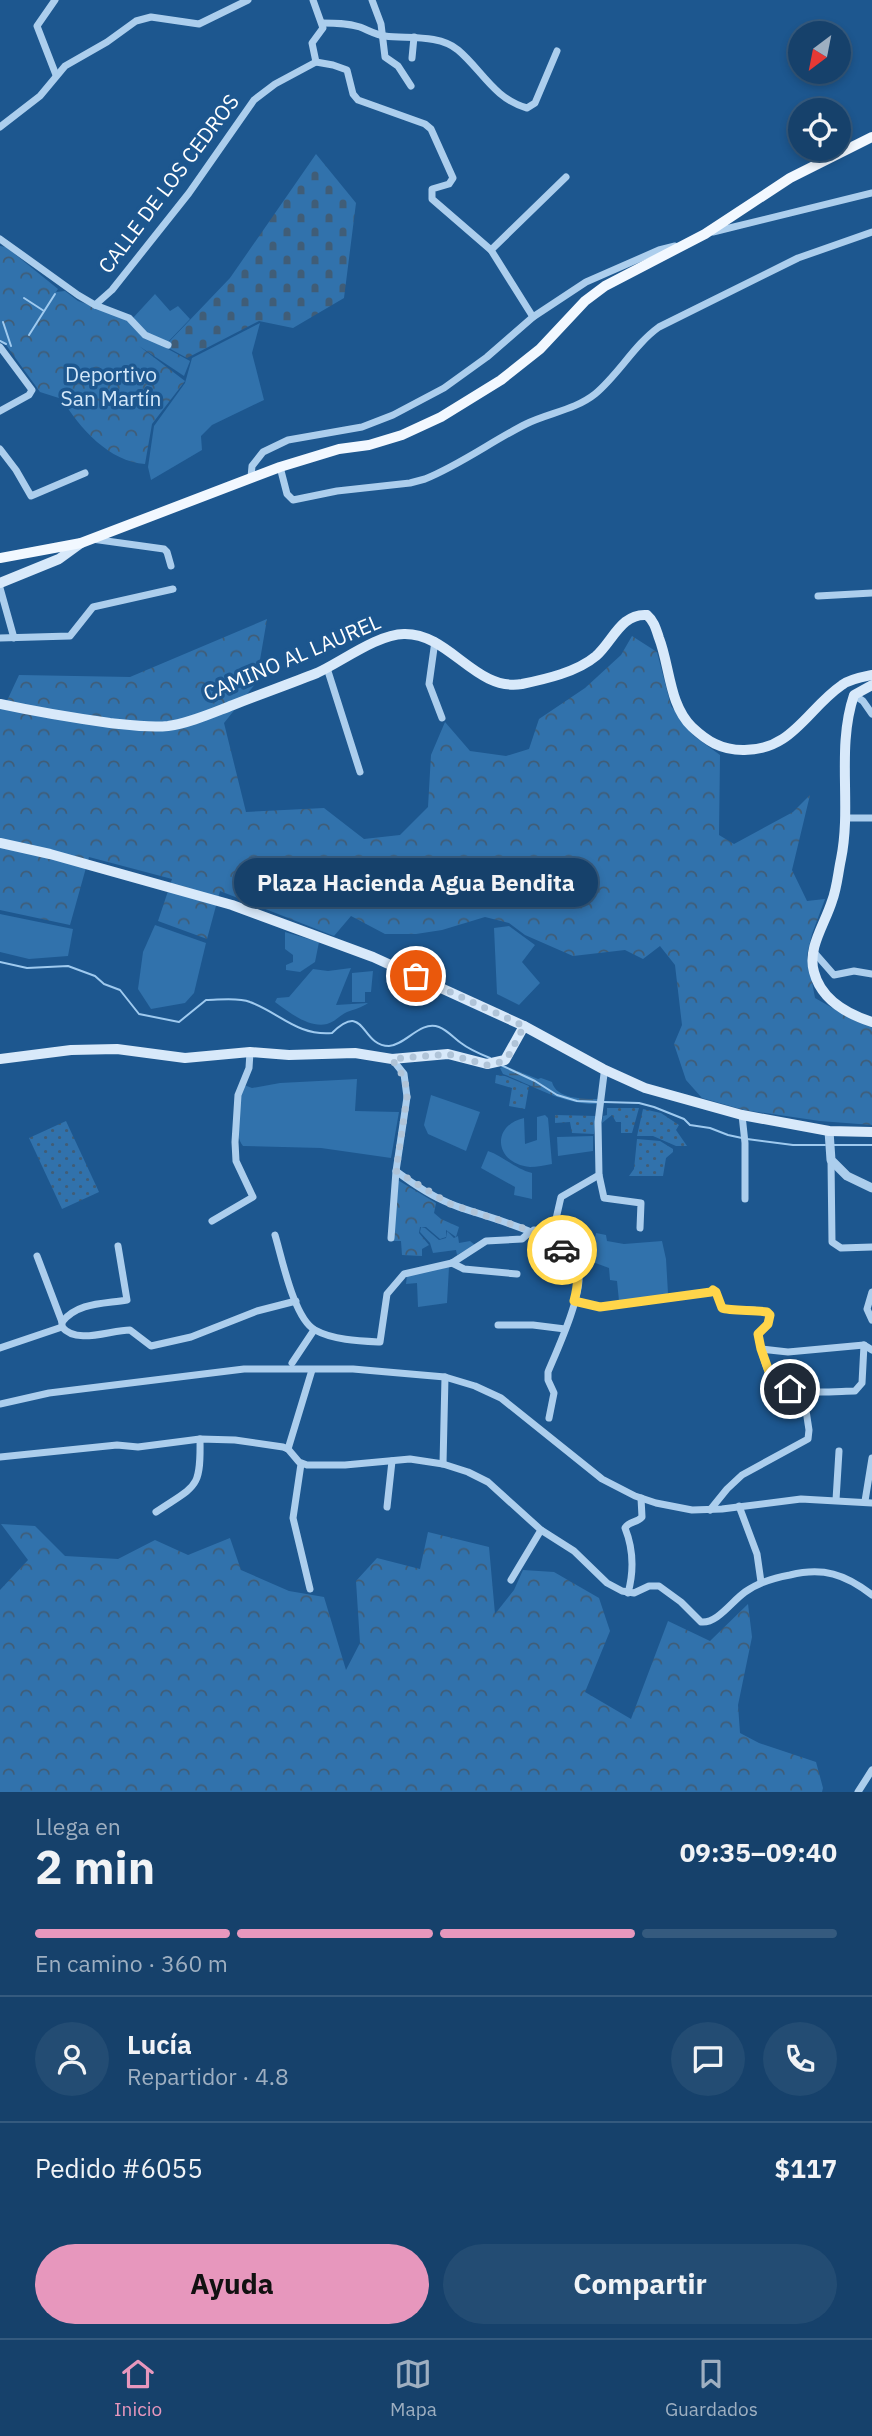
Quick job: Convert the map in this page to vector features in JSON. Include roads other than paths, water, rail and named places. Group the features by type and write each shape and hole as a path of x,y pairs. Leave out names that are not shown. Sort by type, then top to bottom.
{"main road":[{"path":"0,558 86,541 251,477 339,449 369,445 402,435 441,417 501,380 540,349 585,301 605,286 705,234 790,178 872,137"},
{"path":"0,586 59,559 86,541"},
{"name":"CAMINO AL LAUREL","path":"0,704 59,717 147,727 170,726 202,717 327,668 382,640 402,634 430,638 484,677 519,684 559,675 585,663 596,656 630,617 647,615 653,621 666,657 674,699 686,721 710,743 736,750 758,750 776,745 842,685 872,675"},
{"path":"872,685 855,695 846,728 846,818 833,899 813,951 813,968 821,991 844,1009 872,1022"},
{"path":"0,843 50,854 232,905 373,957 524,1026 641,1087 741,1115 829,1131 872,1132"},
{"path":"0,1059 71,1050 117,1049 185,1058 250,1052 289,1055 355,1053 392,1059 448,1054 487,1065 509,1055 524,1026"}],"street":[{"path":"55,0 37,26 56,75"},
{"path":"0,127 40,96 70,62 107,42 136,20 151,17 199,24 248,0"},
{"path":"313,0 322,23 321,30 312,43 316,62 346,70 355,97 362,103 428,127 452,176 451,183 432,190 432,199 491,250 533,317"},
{"path":"372,0 381,24 385,57 398,66 411,86"},
{"path":"322,23 349,24 382,36 414,37 452,46 483,79 508,99 527,108 535,103 557,51"},
{"path":"412,58 414,37"},
{"name":"CALLE DE LOS CEDROS","path":"95,305 111,290 189,193 254,100 275,84 316,62"},
{"path":"491,250 566,177"},
{"path":"705,234 872,193"},
{"path":"280,467 287,495 293,500 337,491 410,483 431,477 528,423 584,401 618,372 647,336 659,327 798,258 872,232"},
{"path":"0,239 95,305 129,318 145,335 168,345"},
{"path":"251,477 251,466 263,452 279,443 362,427 393,415 444,388 487,358 533,317 586,282 659,250 682,246"},
{"path":"0,347 32,390 0,411"},
{"path":"0,449 31,496 85,473"},
{"path":"86,541 164,549 171,566"},
{"path":"136,546 139,556"},
{"path":"0,586 10,606 15,638"},
{"path":"0,638 69,636 93,607 173,589"},
{"path":"818,596 872,593"},
{"path":"435,641 429,684 442,718"},
{"path":"327,668 360,772"},
{"path":"855,695 872,714"},
{"path":"846,818 872,818"},
{"path":"813,951 834,975 854,971 872,974"},
{"path":"212,1221 253,1197 236,1161 235,1142 238,1095 249,1068 250,1052"},
{"path":"391,1238 396,1171 407,1097 405,1079 392,1059"},
{"path":"604,1074 598,1122 599,1175 604,1198 641,1203 640,1228"},
{"path":"741,1115 745,1143 745,1199"},
{"path":"829,1131 832,1242 841,1248 872,1247"},
{"path":"831,1160 848,1176 872,1188"},
{"path":"396,1171 450,1204 530,1231 551,1242 576,1264 579,1272 574,1301 548,1371 554,1397 548,1418"},
{"path":"530,1231 553,1232 561,1197 599,1175"},
{"path":"275,1235 306,1324 314,1330 338,1338 381,1342 387,1294 401,1276 408,1272 452,1263 486,1241 523,1239 530,1231"},
{"path":"0,1348 62,1324 69,1314 83,1307 127,1300 118,1246"},
{"path":"37,1256 62,1324 71,1335 130,1330 151,1346 191,1337 257,1311 296,1301"},
{"path":"452,1263 464,1269 517,1274"},
{"path":"574,1301 600,1307 670,1299 714,1290 722,1308 726,1310 744,1308 769,1314 768,1324 758,1334 772,1380 785,1388 803,1391 855,1391 862,1383 864,1345"},
{"path":"872,1292 867,1309 872,1320"},
{"path":"498,1325 565,1329"},
{"path":"292,1363 314,1330"},
{"path":"761,1349 788,1352 864,1345 872,1350"},
{"path":"0,1404 49,1393 244,1369 353,1370 445,1377 475,1385 501,1398 602,1479 641,1498 669,1507 710,1510 801,1499 868,1502 872,1458"},
{"path":"288,1449 312,1370"},
{"path":"863,1370 872,1375"},
{"path":"443,1464 445,1377"},
{"path":"710,1510 742,1475 808,1438 803,1391"},
{"path":"156,1512 190,1489 198,1479 201,1469 200,1439"},
{"path":"0,1457 47,1454 95,1446 138,1447 200,1439 273,1444 288,1449 301,1464 345,1465 410,1459 443,1464 488,1482 541,1530 574,1551 607,1583 628,1592 659,1586 681,1602 696,1620 705,1623 712,1621 761,1582 810,1570 824,1571 856,1584 872,1595"},
{"path":"836,1500 839,1451"},
{"path":"387,1507 392,1461"},
{"path":"301,1464 293,1518 310,1589"},
{"path":"628,1592 632,1578 631,1545 625,1528 642,1517 641,1498"},
{"path":"740,1506 757,1554 761,1582"},
{"path":"511,1580 541,1530"},
{"path":"858,1792 872,1770"}],"waterway":[{"path":"29,335 55,294"},
{"path":"24,298 44,311"},
{"path":"3,322 11,346"},
{"path":"0,341 6,344"},
{"path":"0,962 27,968 68,966 95,976 104,984 120,990 139,1014 179,1022 206,1000 240,1000 250,1002 309,1031 332,1033 351,1021 357,1023 380,1044 389,1046 426,1027 439,1027 468,1048 490,1058"},
{"path":"501,1065 557,1095 577,1101 598,1102"},
{"path":"604,1102 639,1103 684,1119 690,1125 742,1138"},
{"path":"747,1139 793,1145 825,1145"},
{"path":"834,1145 872,1145"}],"place":[{"name":"Plaza Hacienda Agua Bendita","path":"416,976"}],"park label":[{"name":"Deportivo San Martín","path":"111,387"}]}
